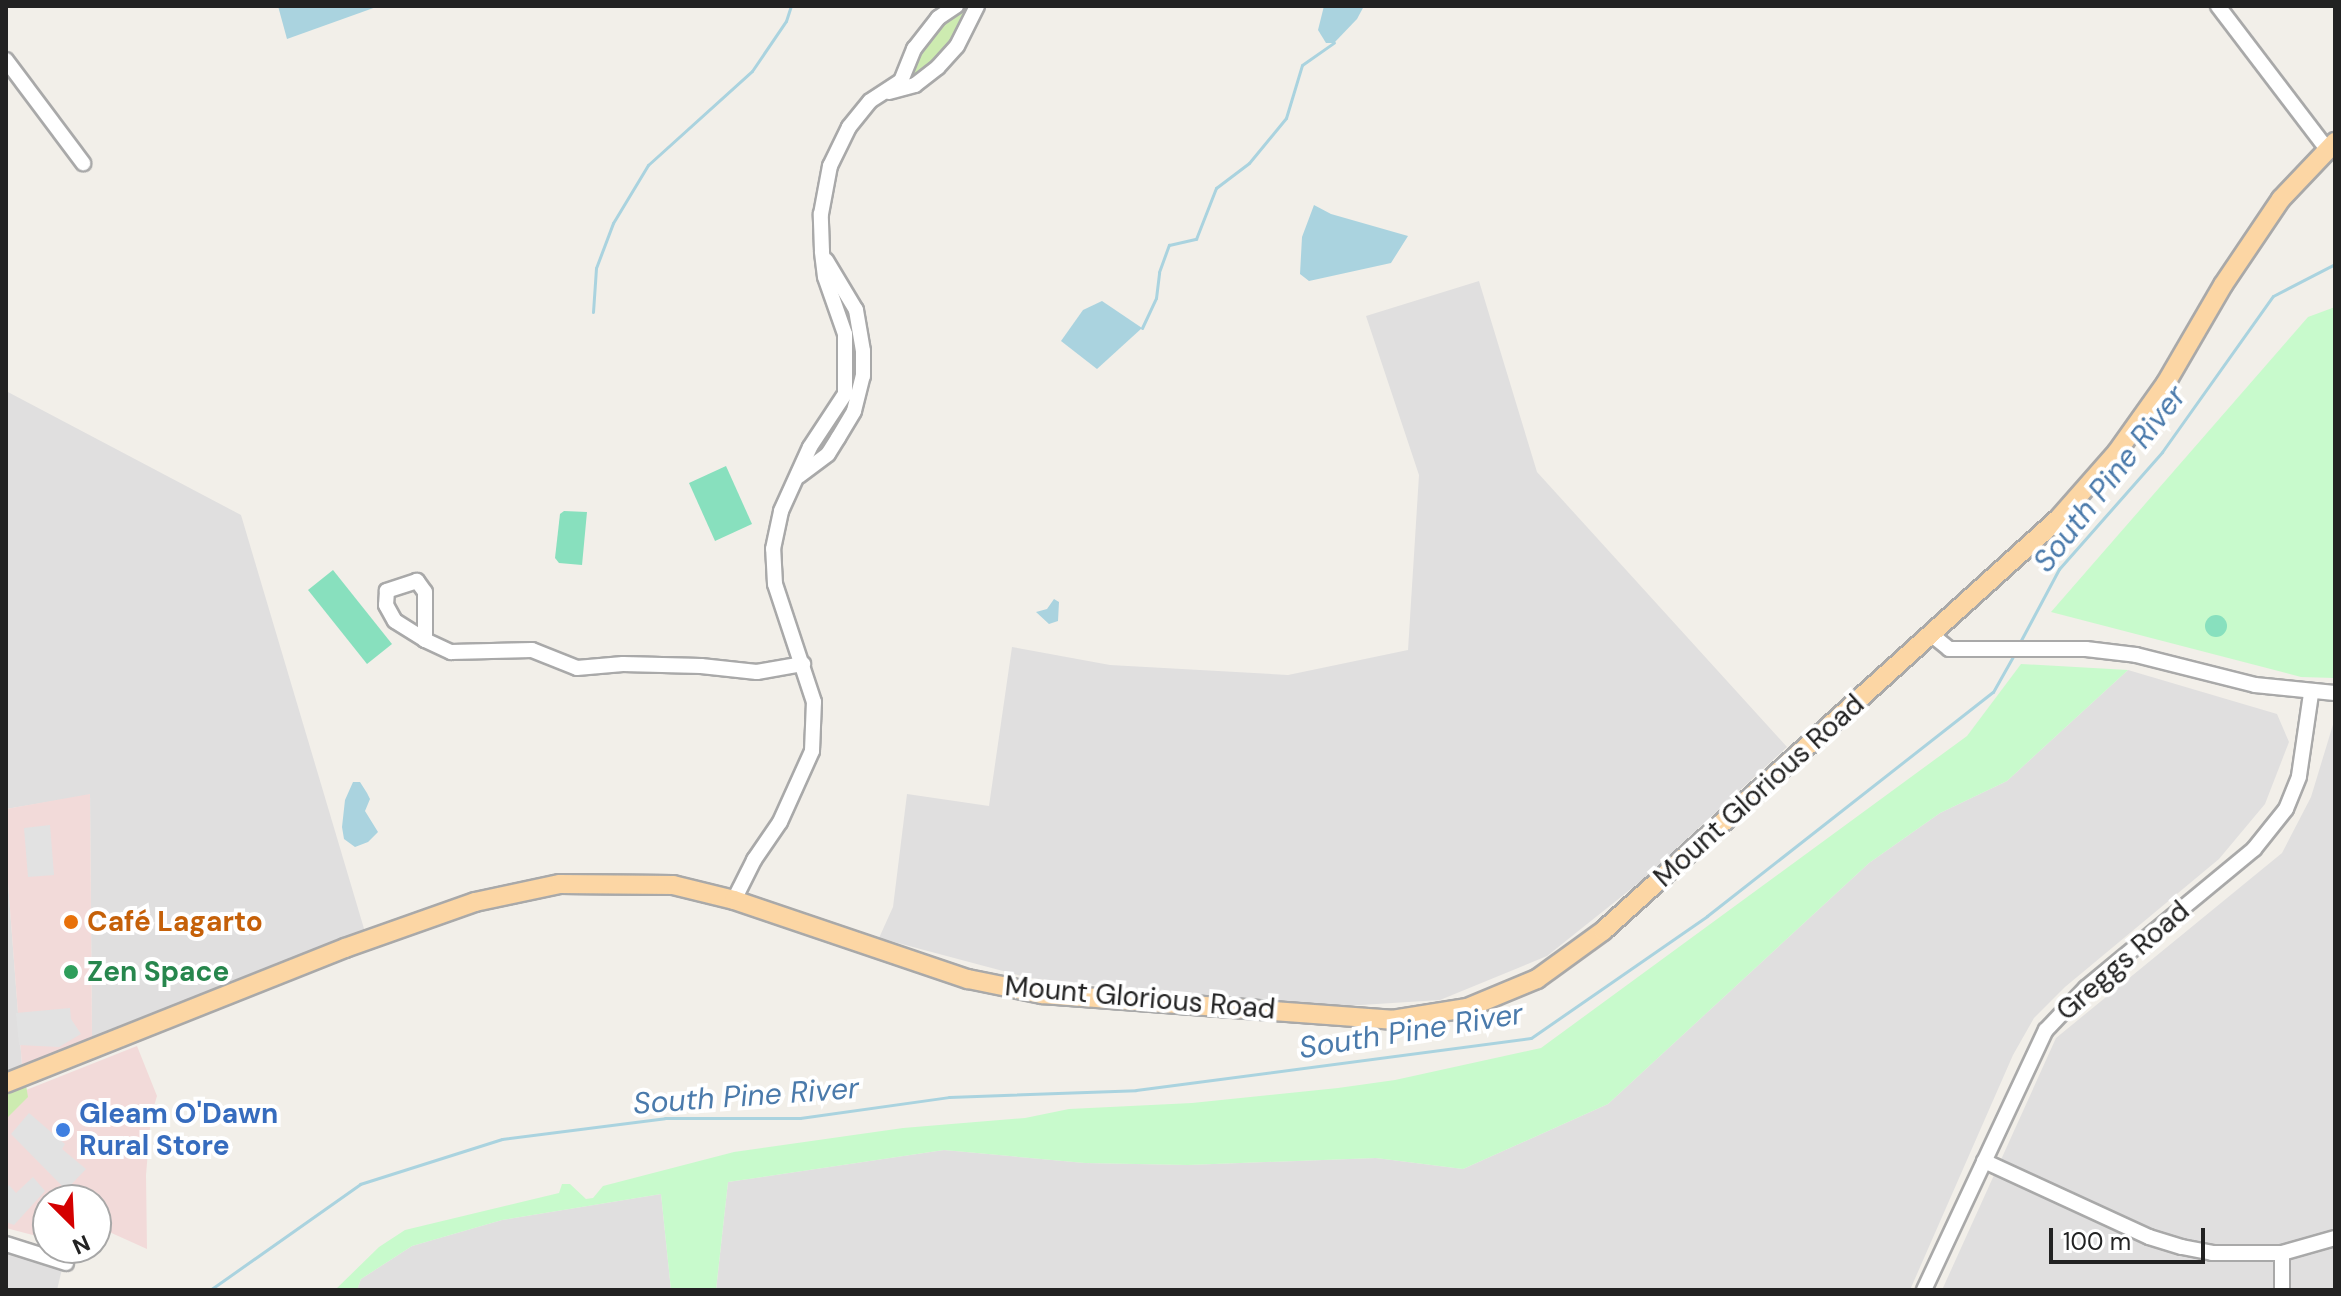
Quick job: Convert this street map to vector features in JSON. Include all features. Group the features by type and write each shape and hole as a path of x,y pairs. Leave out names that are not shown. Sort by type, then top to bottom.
{"main road":[{"name":"Mount Glorious Road","path":"6,1083 345,948 475,902 560,884 673,885 734,900 968,979 1042,994 1392,1020 1467,1008 1537,979 1603,931 2059,518 2117,452 2166,383 2223,285 2281,199 2330,145"}],"street":[{"path":"734,900 754,860 780,822 812,751 814,702 775,584 773,549 781,511 810,447 845,394 845,334 825,277 822,251 821,214 830,166 849,127 870,101 901,81 914,49 938,18 956,6"},
{"path":"885,91 893,92 915,85 938,67 957,46 977,6"},
{"path":"2218,6 2330,145"},
{"path":"6,60 83,163"},
{"path":"799,476 828,454 854,411 863,376 863,351 856,310 822,251"},
{"path":"846,351 863,351"},
{"path":"1932,635 1949,649 2086,649 2136,655 2255,685 2311,694 2335,693"},
{"path":"425,640 451,652 532,650 577,668 639,664 757,672 803,664"},
{"name":"Greggs Road","path":"1924,1290 2035,1050 2063,1010 2270,832 2286,809 2299,776 2311,694"},
{"path":"1984,1161 2149,1237 2212,1253 2282,1253 2335,1238"},
{"path":"6,1244 32,1252"},
{"path":"2282,1253 2282,1290"}],"shaded area":[{"path":"1479,281 1537,472 1787,747 1641,881 1547,956 1440,1000 1329,1007 1029,978 879,938 893,907 907,794 989,806 1012,647 1110,665 1288,675 1408,650 1419,475 1366,316"},
{"path":"6,391 241,515 365,932 92,1040 90,795 6,809"},
{"path":"2128,670 2277,714 2289,742 2265,804 2219,859 2065,987 2034,1018 2013,1055 1910,1290 716,1290 728,1182 944,1150 1085,1163 1188,1165 1376,1158 1463,1169 1608,1104 1869,863 1940,813 2007,781"},
{"path":"2335,718 2335,1290 1942,1290 2056,1038 2282,853 2311,797"},
{"path":"90,794 92,1040 22,1065 6,857 6,809"},
{"path":"50,825 54,875 28,877 24,828"},
{"path":"6,857 22,1065 6,1071"},
{"path":"70,1008 71,1019 81,1034 59,1047 19,1045 16,1013"},
{"path":"137,1046 157,1096 151,1116 146,1175 147,1249 112,1233 112,1184 32,1184 32,1235 6,1228 6,1098"},
{"path":"29,1113 65,1144 62,1149 86,1169 72,1184 60,1184 11,1134"},
{"path":"33,1177 39,1184 32,1184 32,1205 14,1225 6,1222 6,1188 9,1185 16,1193"},
{"path":"661,1194 671,1290 357,1290 361,1279 412,1246 502,1220"},
{"path":"6,1253 32,1260 32,1264 62,1269 57,1290 6,1290"}],"green space":[{"path":"956,6 977,6 957,46 915,85 901,81 914,49"},
{"path":"2335,307 2335,678 2301,677 2051,612 2308,317"},
{"path":"726,466 752,524 715,541 689,483"},
{"path":"564,511 587,512 582,565 559,563 555,558 560,514"},
{"path":"333,570 392,644 367,664 308,590"},
{"path":"2216,615 2224,618 2227,626 2224,634 2216,637 2208,634 2205,626 2208,618"},
{"path":"2021,664 2128,670 2007,781 1940,813 1869,863 1608,1104 1463,1169 1376,1158 1188,1165 1085,1163 944,1150 728,1182 716,1290 671,1290 661,1194 502,1220 412,1246 361,1279 357,1290 335,1290 379,1247 405,1230 559,1193 562,1184 570,1184 586,1199 593,1198 603,1186 734,1152 903,1128 1025,1118 1069,1109 1192,1103 1338,1088 1395,1080 1541,1048 1967,736"},
{"path":"26,1085 28,1097 6,1119 6,1092"}],"water":[{"path":"278,6 379,6 287,39"},
{"path":"1324,6 1364,6 1357,19 1334,43 1326,43 1318,30"},
{"path":"1314,205 1331,214 1408,236 1391,263 1309,281 1300,274 1302,237"},
{"path":"1102,301 1142,328 1097,369 1061,341 1083,310"},
{"path":"1054,599 1059,602 1058,621 1049,624 1036,612 1047,609"},
{"path":"353,782 360,782 370,799 365,811 378,832 368,842 355,847 344,839 342,827 345,800"}],"waterway":[{"path":"593,312 596,268 613,223 648,165 752,71 786,21 791,6"},
{"path":"1142,328 1156,298 1159,272 1169,245 1196,239 1216,188 1249,163 1286,118 1302,65 1334,43"},
{"name":"South Pine River","path":"2020,642 2059,569 2162,452 2273,296 2335,264"},
{"name":"South Pine River","path":"210,1290 360,1184 502,1139 665,1118 800,1118 949,1097 1136,1090 1531,1038 1707,916 1993,692 2015,653"}],"place":[{"name":"Café Lagarto","path":"71,922"},
{"name":"Zen Space","path":"71,972"},
{"name":"Gleam O'Dawn Rural Store","path":"63,1130"}]}
